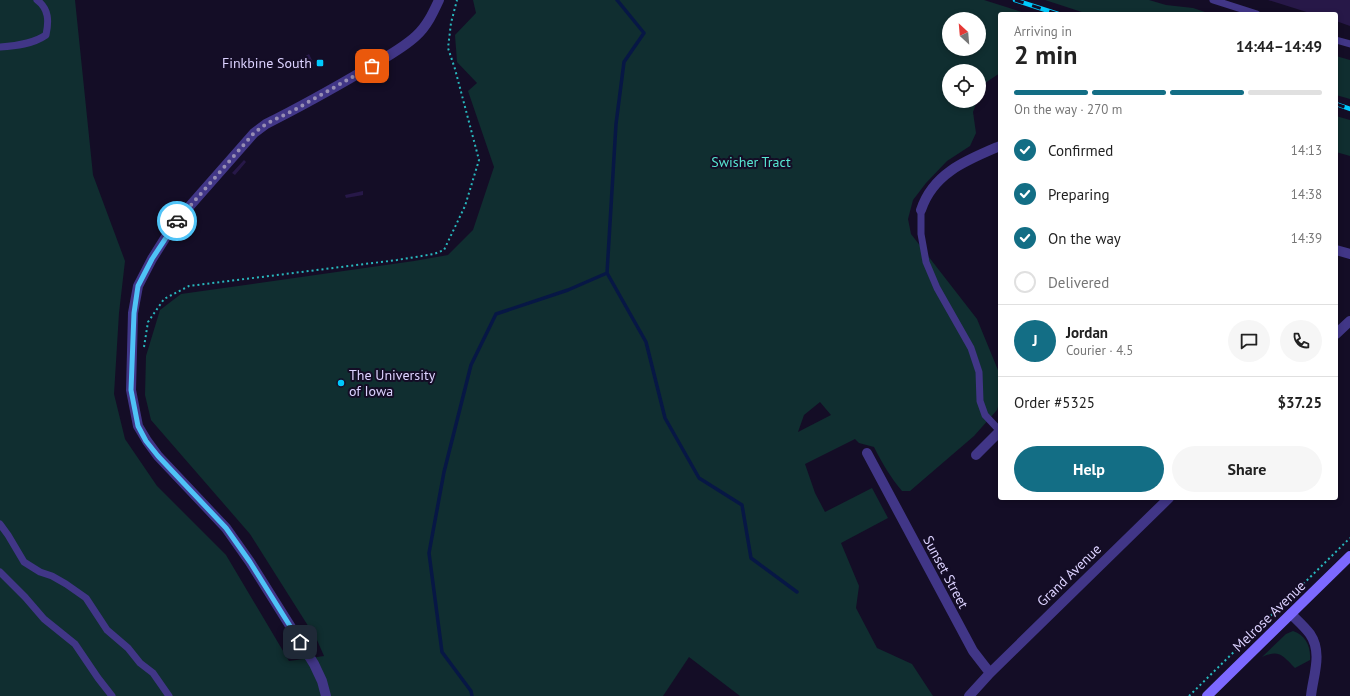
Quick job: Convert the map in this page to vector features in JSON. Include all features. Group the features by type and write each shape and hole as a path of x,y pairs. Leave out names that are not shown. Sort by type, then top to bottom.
{"main road":[{"name":"Melrose Avenue","path":"1207,696 1350,556"}],"street":[{"path":"326,696 322,681 314,664 250,562 226,528 158,456 146,441 138,426 131,390 134,306 138,286 152,259 174,224 242,144 266,124 353,77 405,46 426,25 439,0"},
{"path":"921,210 924,200 933,186 952,169 998,147"},
{"path":"1338,251 1350,254"},
{"path":"1338,332 1350,321"},
{"path":"976,454 998,433"},
{"name":"Sunset Street","path":"867,453 973,651 990,673"},
{"name":"Grand Avenue","path":"990,673 1167,500"},
{"path":"1291,614 1310,634 1316,650 1316,662 1311,696"},
{"path":"969,696 990,673"}],"lane":[{"path":"0,46 20,45 37,41 46,35 48,24 47,14 43,4 37,0"},
{"path":"1213,0 1251,12"},
{"path":"1338,41 1350,44"},
{"path":"921,210 920,234 926,262 937,288 971,348 979,372 980,401 985,415 998,429"},
{"path":"0,524 24,562 40,572 52,576 66,584 86,598 107,630 128,648 140,663 153,673 169,696"},
{"path":"0,572 44,619 75,644 112,696"}],"path":[{"path":"143,351 148,322 164,299 189,286 397,260 434,254 444,250 465,206 479,160 448,48 451,23 458,0"},
{"path":"1188,696 1350,538"}],"green space":[{"name":"The University of Iowa","path":"0,0 75,0 93,175 125,261 119,313 114,394 125,439 157,486 226,555 289,661 324,656 317,640 250,534 151,420 145,395 146,356 160,310 181,294 448,255 473,230 494,167 468,91 477,83 457,62 455,35 476,13 473,0 984,0 1022,12 998,12 998,74 986,82 986,64 942,64 942,108 974,108 973,112 976,133 970,146 947,161 926,183 913,200 908,219 911,234 977,319 998,370 997,410 974,436 910,491 902,491 880,459 874,447 859,443 855,439 805,464 815,493 825,512 872,488 888,518 841,543 859,586 856,608 877,648 912,664 933,696 740,696 689,657 663,696 0,696","holes":["820,402 831,415 798,432 804,415"]},
{"path":"1045,0 1149,0 1166,5 1193,8 1205,12 1082,12"},
{"path":"1338,57 1350,60 1350,99 1338,96"},
{"path":"1338,117 1350,120 1350,156 1338,153"},
{"path":"1293,631 1301,635 1307,642 1310,651 1310,660 1295,668 1284,657 1277,654 1262,657 1286,634"}],"building":[{"path":"1268,0 1350,0 1350,26 1338,22 1338,12 1307,12"},
{"path":"309,54 314,64 305,69 299,60"},
{"path":"244,160 246,162 235,175 232,173"},
{"path":"363,191 363,195 346,198 345,195"}],"waterway":[{"path":"472,696 471,691 442,652 429,553 444,472 471,365 496,314 568,290 607,273 616,124 624,62 644,33 617,0"},
{"path":"607,273 646,342 665,418 699,478 742,505 751,558 797,592"}],"railway":[{"path":"1015,0 1052,12"},
{"path":"1338,105 1350,109"}],"way so far":[{"path":"177,221 242,144 254,133 266,124 296,109 372,66"}],"place":[{"name":"Finkbine South","path":"320,63"},
{"name":"The University of Iowa","path":"341,383"}],"route":[{"path":"177,221 152,259 138,286 134,313 131,390 138,426 146,441 158,456 226,528 250,562 300,642"}],"park label":[{"name":"Swisher Tract","path":"751,162"}]}
